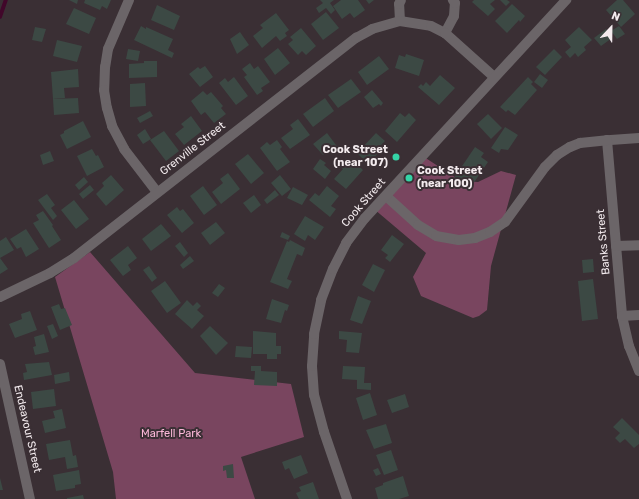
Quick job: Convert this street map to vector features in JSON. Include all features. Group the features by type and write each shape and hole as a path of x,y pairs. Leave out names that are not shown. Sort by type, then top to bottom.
{"street":[{"path":"128,0 108,49 105,67 104,90 112,126 124,149 157,192"},
{"path":"400,21 399,4 401,0"},
{"path":"445,33 454,16 453,0"},
{"name":"Cook Street","path":"348,499 324,432 314,395 312,366 314,334 321,300 333,269 346,243 365,218 566,0"},
{"name":"Grenville Street","path":"0,297 50,273 74,258 356,38 379,27 400,21 431,26 445,33 494,77"},
{"path":"386,196 418,225 436,236 458,240 475,238 490,232 505,222 545,167 557,155 580,143 639,138"},
{"name":"Banks Street","path":"606,140 622,316 629,346 639,371"},
{"path":"616,246 639,245"},
{"path":"622,316 639,315"},
{"name":"Endeavour Street","path":"0,364 30,499"}],"green space":[{"path":"421,155 461,181 478,182 501,171 516,175 491,266 487,310 479,316 473,318 421,296 413,277 426,253 374,209"},
{"name":"Marfell Park","path":"90,252 195,373 291,384 304,437 241,457 255,499 116,499 113,472 55,277"}],"building":[{"path":"69,0 78,0 77,4"},
{"path":"85,0 111,0 107,9 102,6 100,10 84,3"},
{"path":"320,0 334,0 330,3 335,10 331,14 326,8 319,13 316,8 323,3"},
{"path":"341,0 358,0 365,10 354,18 350,13 342,19 333,6"},
{"path":"366,0 374,0 369,4"},
{"path":"474,0 495,0 490,4 495,9 488,16 472,2"},
{"path":"500,0 507,0 510,2 506,6"},
{"path":"617,0 623,0 635,14 621,27 606,10"},
{"path":"512,4 525,16 520,22 519,20 507,33 495,21"},
{"path":"157,5 180,16 174,30 151,20"},
{"path":"74,8 96,18 89,34 66,24"},
{"path":"326,12 339,28 323,40 311,24"},
{"path":"276,13 289,30 285,33 287,36 280,41 276,36 262,48 253,36 263,28 260,25"},
{"path":"141,26 173,39 168,50 174,53 172,58 134,40"},
{"path":"619,26 625,34 617,39 611,31"},
{"path":"35,27 46,29 42,42 32,40"},
{"path":"579,27 592,40 584,47 586,50 578,57 575,53 570,58 565,52 571,47 565,40"},
{"path":"301,28 316,46 306,55 302,51 298,55 288,44 293,40 290,37"},
{"path":"606,29 612,38 601,46 594,38"},
{"path":"240,32 249,45 237,54 230,39"},
{"path":"57,40 82,46 77,62 53,56"},
{"path":"278,48 290,63 275,75 264,59"},
{"path":"128,49 140,51 138,61 126,59"},
{"path":"554,49 562,57 545,75 536,67"},
{"path":"406,54 424,60 419,76 395,68 399,55 405,57"},
{"path":"379,56 389,69 367,85 358,72"},
{"path":"144,61 157,61 157,77 129,78 129,64 144,63"},
{"path":"250,63 254,69 258,66 270,82 261,88 263,91 257,95 244,77 247,75 242,69"},
{"path":"205,66 213,77 200,87 189,74 198,67 200,69"},
{"path":"78,69 79,87 64,88 65,98 53,99 51,72"},
{"path":"540,74 548,80 542,88 534,82"},
{"path":"440,75 455,88 439,105 418,87 421,84 423,86 426,82 430,86"},
{"path":"234,77 248,96 236,105 219,83 225,78 228,82"},
{"path":"528,77 533,82 531,84 537,90 515,115 508,110 506,112 500,107"},
{"path":"351,79 361,92 338,108 328,95"},
{"path":"145,83 146,106 130,107 130,84"},
{"path":"372,90 383,103 381,106 379,104 373,108 364,97"},
{"path":"203,91 207,95 211,92 223,106 221,108 226,114 214,123 205,112 201,115 191,101"},
{"path":"78,98 79,113 54,115 53,99"},
{"path":"325,98 334,111 313,127 303,114"},
{"path":"150,111 153,116 140,123 137,118"},
{"path":"400,113 405,117 409,113 416,120 397,142 385,131"},
{"path":"488,114 502,128 491,139 477,124"},
{"path":"191,116 202,131 184,145 175,134 184,127 181,124"},
{"path":"298,119 310,135 290,149 281,138 293,129 290,125"},
{"path":"83,121 91,137 67,149 60,135 64,133 64,131"},
{"path":"505,127 518,135 508,150 501,149 499,153 491,148"},
{"path":"145,129 151,139 143,144 137,135"},
{"path":"164,131 179,151 166,161 150,140"},
{"path":"327,133 339,149 335,153 331,148 323,155 313,144"},
{"path":"376,133 385,141 379,147 381,150 368,164 357,153"},
{"path":"277,140 282,147 280,149 290,162 277,171 260,148 267,142 270,145"},
{"path":"475,147 484,153 481,157 488,162 473,184 466,179 463,183 454,178"},
{"path":"92,149 96,156 98,155 104,167 87,176 77,156"},
{"path":"50,151 54,161 43,165 40,155"},
{"path":"248,154 264,173 251,184 235,164"},
{"path":"346,158 355,167 357,164 363,170 346,189 334,179 343,169 339,166"},
{"path":"320,159 326,163 324,165 331,171 325,179 313,169"},
{"path":"228,173 240,189 221,204 212,192 223,183 220,179"},
{"path":"111,175 124,190 106,206 96,194 104,186 102,183"},
{"path":"280,175 291,189 282,196 271,183"},
{"path":"84,177 88,182 79,190 75,185"},
{"path":"90,185 94,190 83,199 79,194"},
{"path":"203,186 217,205 204,215 190,196"},
{"path":"327,186 339,196 331,206 336,209 330,217 309,200 315,193 319,196"},
{"path":"293,187 308,195 302,205 287,198"},
{"path":"275,190 279,195 267,204 264,200"},
{"path":"47,194 55,205 51,208 57,216 53,220 38,200"},
{"path":"254,195 261,205 251,213 243,203"},
{"path":"74,200 89,219 76,229 61,210"},
{"path":"177,207 180,211 183,209 194,223 182,233 167,215"},
{"path":"43,211 61,240 49,248 33,223 39,220 36,215"},
{"path":"305,216 324,227 315,240 308,235 305,241 294,234"},
{"path":"216,222 225,233 210,245 201,233"},
{"path":"161,224 171,236 151,251 142,239"},
{"path":"26,229 39,249 26,257 21,247 17,249 10,239"},
{"path":"282,232 290,236 288,240 280,237"},
{"path":"392,235 404,244 390,262 385,258 388,255 381,250"},
{"path":"6,237 14,250 0,258 0,241"},
{"path":"290,240 305,248 302,256 297,254 287,279 292,281 288,289 270,282 287,241 289,242"},
{"path":"180,242 188,253 184,257 175,246"},
{"path":"128,246 137,258 128,265 131,270 123,276 110,260"},
{"path":"190,256 194,261 183,269 180,265"},
{"path":"0,258 8,269 0,274"},
{"path":"593,259 594,272 583,273 582,260"},
{"path":"373,264 385,270 374,292 362,285"},
{"path":"149,266 157,278 152,282 143,270"},
{"path":"593,279 598,319 582,321 578,281"},
{"path":"165,281 181,303 167,313 151,291"},
{"path":"219,284 225,288 218,297 212,293"},
{"path":"358,296 371,301 362,324 350,320"},
{"path":"272,299 289,305 287,311 285,310 281,323 266,319"},
{"path":"187,300 193,306 197,302 201,306 197,310 204,316 192,329 175,314"},
{"path":"59,304 61,309 65,308 72,325 60,330 51,307"},
{"path":"30,311 37,330 15,338 9,324 22,319 21,314"},
{"path":"53,324 58,336 52,339 47,326"},
{"path":"210,326 228,343 216,355 200,336"},
{"path":"253,331 276,333 276,346 281,346 281,354 277,354 277,359 267,359 267,354 253,354"},
{"path":"339,331 362,333 359,353 346,352 347,340 339,339"},
{"path":"44,334 49,352 35,355 33,347 36,346 34,337"},
{"path":"236,346 252,347 251,358 235,357"},
{"path":"49,362 52,375 24,380 23,373 27,372 25,364"},
{"path":"251,366 261,366 261,371 277,372 277,386 254,385 255,371 251,371"},
{"path":"343,366 365,367 364,383 371,383 371,390 357,389 357,380 342,379"},
{"path":"69,372 70,381 55,384 54,375"},
{"path":"54,389 56,406 33,409 31,392"},
{"path":"370,393 377,415 363,420 356,398"},
{"path":"405,394 409,407 392,413 387,400"},
{"path":"62,409 66,428 45,433 42,421 55,418 53,411"},
{"path":"622,418 639,435 639,444 634,448 625,439 620,443 615,438 620,433 613,427"},
{"path":"386,424 392,443 374,449 366,430"},
{"path":"70,440 73,456 76,455 78,467 67,469 65,457 49,460 46,444"},
{"path":"391,450 398,470 384,475 376,455"},
{"path":"301,455 308,473 294,479 289,468 285,470 282,462"},
{"path":"233,464 234,478 227,478 226,470 223,471 223,466"},
{"path":"378,468 381,474 376,476 373,470"},
{"path":"79,470 81,484 75,485 75,488 56,491 53,475"},
{"path":"403,476 409,496 399,499 378,499 375,488 383,485 383,483"},
{"path":"0,478 3,490 0,490"},
{"path":"313,482 319,499 299,499 296,493 301,491 299,487"},
{"path":"83,495 84,499 67,499 67,498"}],"waterway":[{"path":"0,17 6,0"}],"place":[{"name":"Cook Street (near 107)","path":"396,157"},
{"name":"Cook Street (near 100)","path":"409,178"}]}
